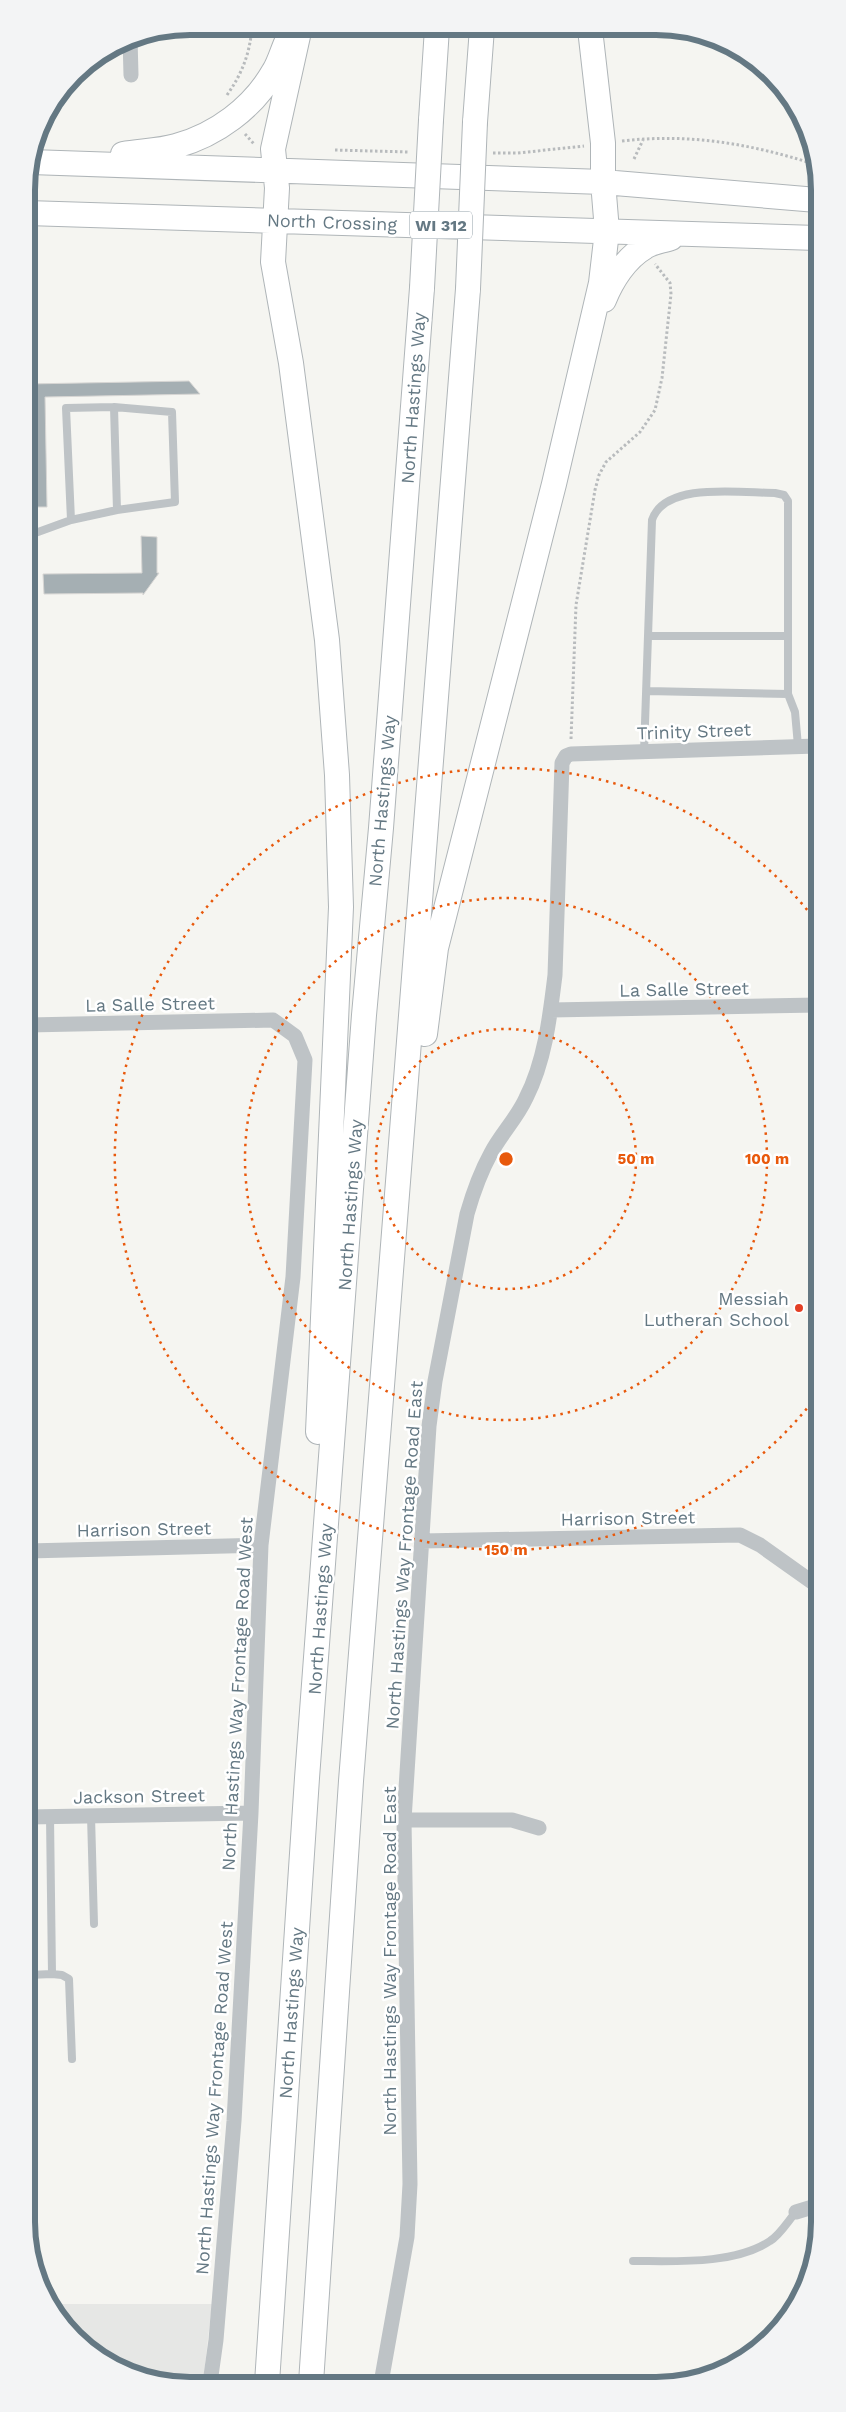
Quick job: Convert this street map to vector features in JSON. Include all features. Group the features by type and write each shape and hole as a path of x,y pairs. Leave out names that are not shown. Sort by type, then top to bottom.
{"main road":[{"path":"70,163 175,147 205,136 233,119 256,96 275,71 288,35"},
{"path":"298,35 274,142 276,220 273,262 291,364 327,640 338,774 341,907 318,1450 307,1778"},
{"name":"North Hastings Way","path":"267,2377 307,1778 364,1015 381,828 422,288 437,35"},
{"path":"311,2377 351,1781 468,289 482,35"},
{"path":"381,1386 436,948 554,484 601,283 607,231 603,182 603,143 591,35"},
{"path":"38,162 603,182 811,199"},
{"name":"North Crossing","path":"35,213 811,238"},
{"path":"585,348 609,289 620,270 635,254 646,246 687,234"}],"street":[{"path":"130,47 132,75"},
{"name":"Trinity Street","path":"571,754 811,746"},
{"name":"North Hastings Way Frontage Road East","path":"382,2377 407,2237 410,2184 404,1820 429,1426 435,1381 467,1214 475,1188 491,1153 526,1100 536,1075 551,1010 555,975 562,763 566,756 571,754"},
{"name":"La Salle Street","path":"551,1010 811,1005"},
{"name":"La Salle Street","path":"35,1025 273,1020"},
{"name":"North Hastings Way Frontage Road West","path":"211,2377 216,2340 234,2121 251,1813 261,1545 293,1277 305,1060 295,1036 273,1020"},
{"name":"Harrison Street","path":"422,1541 740,1535 760,1545 811,1582"},
{"name":"Harrison Street","path":"35,1551 261,1545"},
{"name":"Jackson Street","path":"35,1817 251,1813"},
{"path":"404,1820 512,1820 539,1828"},
{"path":"796,2212 811,2207"}],"lane":[{"path":"114,407 117,510"},
{"path":"35,533 71,520 117,510 175,502 172,412 114,407 66,408 71,520"},
{"path":"644,752 652,520 655,511 666,502 689,493 710,492 775,493 784,495 788,501 788,694 795,712 798,746"},
{"path":"648,636 788,636"},
{"path":"647,691 788,694"},
{"path":"91,1816 94,1924"},
{"path":"50,1817 52,1974"},
{"path":"35,1975 62,1975 69,1979 72,2059"},
{"path":"633,2260 692,2260 747,2253 771,2240 796,2212"}],"path":[{"path":"634,159 642,140"},
{"path":"571,754 570,716 576,605 580,570 599,475 612,455 647,425 656,410 662,378 670,283 656,264 649,262"}],"shaded area":[{"path":"59,2304 212,2304 204,2377 180,2377 150,2372 113,2356 80,2332"}],"building":[{"path":"189,381 200,394 45,397 47,507 35,507 35,384"},
{"path":"141,536 157,537 157,573 159,573 143,595 143,593 44,594 43,574 142,573"}],"place":[{"name":"Messiah Lutheran School","path":"799,1308"}]}
